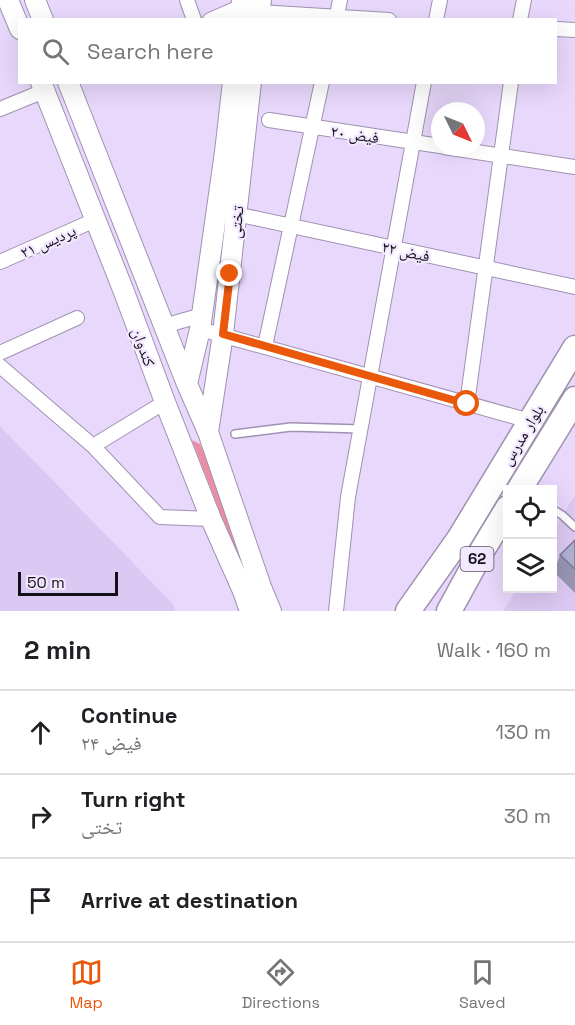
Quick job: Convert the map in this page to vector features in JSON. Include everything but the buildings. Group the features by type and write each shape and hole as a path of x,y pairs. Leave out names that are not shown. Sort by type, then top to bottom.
{"highway":[{"name":"بلوار مدرس","path":"408,611 459,538 575,348"},
{"name":"بلوار مدرس","path":"522,485 575,399"},
{"name":"بلوار مدرس","path":"449,611 503,517"}],"main road":[{"path":"8,0 18,24"},
{"path":"35,0 42,18"},
{"name":"کندوان","path":"69,84 208,432 271,611"},
{"name":"تختی","path":"187,384 201,322 233,84"},
{"name":"تختی","path":"208,432 223,334 251,84"},
{"name":"کندوان","path":"42,87 211,519 250,611"},
{"path":"80,181 103,172"}],"street":[{"path":"186,0 193,18"},
{"path":"218,18 250,10 336,18 340,0"},
{"path":"436,18 440,0"},
{"path":"520,18 524,0"},
{"path":"557,28 575,30"},
{"path":"265,346 322,84"},
{"path":"336,611 348,497 424,84"},
{"path":"467,404 511,84"},
{"path":"0,109 42,87"},
{"name":"فیض ۲۰","path":"269,120 431,145"},
{"name":"فیض ۲۰","path":"485,154 575,167"},
{"name":"فیض ۲۲","path":"236,214 485,269 575,285"},
{"name":"پردیس ۲۱","path":"0,262 95,220"},
{"path":"0,353 77,318"},
{"path":"164,326 201,322 223,334 530,421"},
{"path":"0,366 93,446 159,518 211,519"},
{"path":"93,446 165,402"}],"lane":[{"path":"235,434 291,427 361,429"},
{"path":"557,512 575,527"}],"shaded area":[{"path":"0,426 174,605 175,611 0,611"},
{"path":"192,440 200,444 270,611 258,611"},
{"path":"575,495 575,611 503,611 514,593 557,593 557,524"}],"route":[{"path":"230,274 223,334 467,404"}]}
